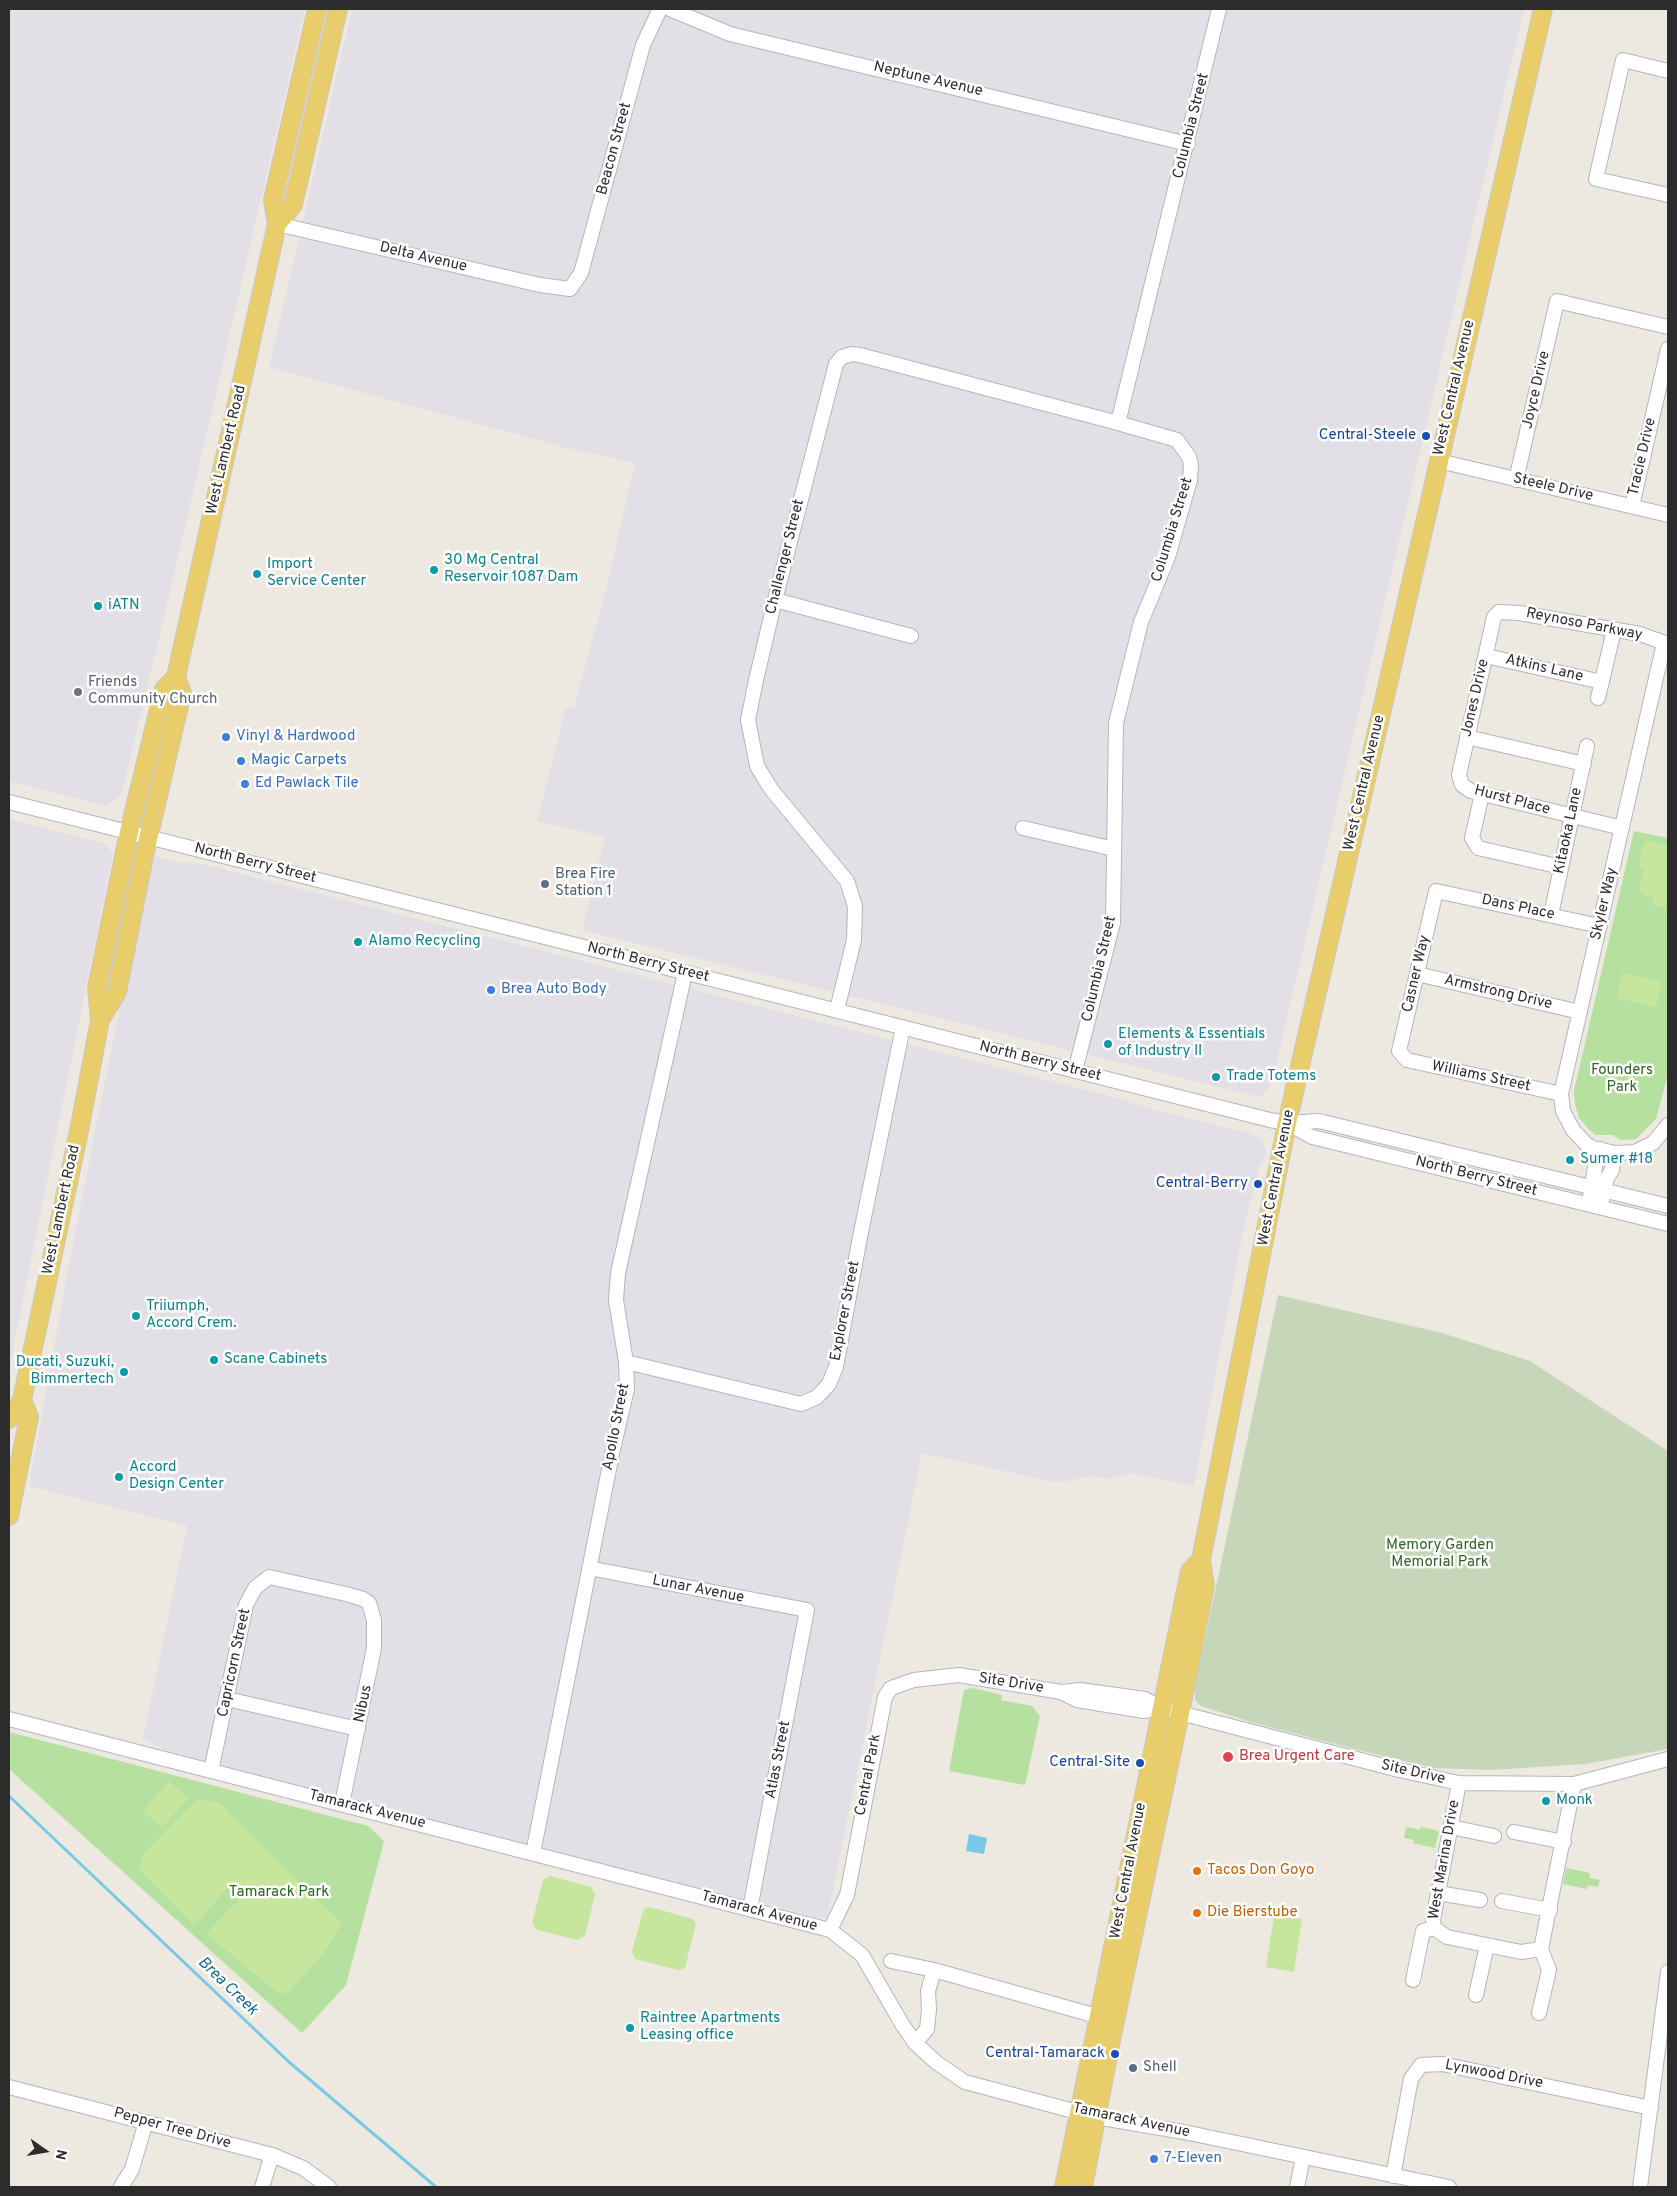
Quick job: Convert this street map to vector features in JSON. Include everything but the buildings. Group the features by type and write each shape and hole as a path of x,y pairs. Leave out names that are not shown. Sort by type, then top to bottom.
{"main road":[{"name":"West Lambert Road","path":"9,1419 22,1400 100,1020 97,988 129,832 164,689 176,677 277,224 273,200 318,9"},
{"name":"West Lambert Road","path":"277,224 293,205 338,9"},
{"name":"West Central Avenue","path":"1064,2187 1088,2115 1180,1713 1205,1586 1201,1560 1287,1123 1544,9"},
{"name":"West Lambert Road","path":"100,1020 116,992 148,836 182,693 176,677"},
{"name":"West Lambert Road","path":"9,1516 29,1417 22,1400"},
{"name":"West Central Avenue","path":"1083,2187 1088,2115 1100,2017 1190,1571 1201,1560"}],"street":[{"name":"Beacon Street","path":"570,289 581,273 643,45 660,9"},
{"name":"Neptune Avenue","path":"670,9 730,34 1188,144"},
{"name":"Columbia Street","path":"1075,1071 1113,923 1116,723 1141,622 1168,557 1190,480 1191,464 1184,448 1177,440 1118,423 1188,144 1219,9"},
{"path":"1668,71 1623,60 1596,179 1668,196"},
{"name":"Delta Avenue","path":"277,224 540,285 570,289"},
{"name":"Joyce Drive","path":"1516,480 1557,301 1668,327"},
{"name":"Tracie Drive","path":"1632,506 1668,349"},
{"name":"Challenger Street","path":"837,1010 854,940 855,906 846,881 771,789 757,766 748,720 775,600 836,364 842,357 852,354 860,355 1118,423"},
{"name":"Steele Drive","path":"1439,461 1668,515"},
{"path":"775,600 911,636"},
{"name":"Reynoso Parkway","path":"1499,612 1519,613 1640,634 1666,643"},
{"name":"Jones Drive","path":"1462,785 1459,775 1467,737 1494,618 1499,612"},
{"path":"1598,698 1614,630"},
{"name":"Skyler Way","path":"1600,1150 1586,1144 1573,1130 1563,1111 1562,1094 1666,643"},
{"name":"Atkins Lane","path":"1486,656 1602,682"},
{"path":"1467,737 1584,764"},
{"name":"Kitaoka Lane","path":"1551,915 1587,746"},
{"name":"Hurst Place","path":"1462,785 1471,791 1482,794 1622,828"},
{"path":"1482,794 1472,838 1478,848 1562,867"},
{"name":"North Berry Street","path":"9,802 1270,1120 1287,1123 1319,1121 1668,1206"},
{"path":"1023,828 1114,849"},
{"name":"Dans Place","path":"1436,891 1600,926"},
{"name":"Casner Way","path":"1402,1056 1399,1051 1436,891"},
{"name":"Apollo Street","path":"533,1853 589,1568 627,1389 626,1362 616,1300 618,1273 685,973"},
{"name":"Armstrong Drive","path":"1417,974 1580,1012"},
{"name":"Explorer Street","path":"626,1362 801,1404 817,1397 829,1384 836,1367 860,1237 904,1027"},
{"name":"Williams Street","path":"1402,1056 1407,1060 1562,1094"},
{"name":"North Berry Street","path":"1287,1123 1312,1137 1668,1224"},
{"path":"1594,1206 1598,1189 1597,1155 1600,1150 1625,1154 1644,1148 1659,1137 1668,1125"},
{"path":"1598,1189 1612,1170 1615,1153"},
{"name":"Lunar Avenue","path":"589,1568 807,1610"},
{"name":"Capricorn Street","path":"211,1771 246,1605 255,1588 269,1577 346,1594 363,1599 369,1603"},
{"name":"Nibus","path":"342,1804 374,1648 374,1620 369,1603"},
{"name":"Atlas Street","path":"750,1909 807,1610"},
{"name":"Site Drive","path":"960,1676 1061,1692 1080,1690 1145,1699 1161,1708 1399,1770 1459,1783 1574,1784 1668,1760"},
{"name":"Central Park","path":"830,1930 847,1896 885,1697 891,1688 914,1680 960,1676"},
{"path":"227,1699 358,1729"},
{"name":"Tamarack Avenue","path":"9,1719 830,1930 862,1954 915,2043 937,2063 965,2082 1088,2115 1184,2132 1393,2176 1418,2184 1449,2187"},
{"name":"West Marina Drive","path":"1459,1783 1432,1920 1434,1928 1446,1937 1521,1952 1541,1949"},
{"path":"1539,2013 1549,1970 1541,1949 1564,1842 1574,1784"},
{"path":"1451,1827 1494,1836"},
{"path":"1514,1832 1564,1842"},
{"path":"1438,1893 1480,1900"},
{"path":"1502,1901 1550,1910"},
{"path":"1413,1980 1423,1931 1434,1928"},
{"path":"1476,1995 1487,1945"},
{"path":"891,1960 934,1970 1100,2017"},
{"path":"915,2043 927,2029 928,1991 934,1970"},
{"path":"1640,2187 1668,1972"},
{"name":"Lynwood Drive","path":"1393,2176 1411,2079 1421,2065 1442,2064 1651,2108"},
{"name":"Pepper Tree Drive","path":"9,2087 272,2155 303,2168 328,2187"},
{"path":"121,2187 132,2169 146,2122"},
{"path":"262,2187 272,2155"},
{"path":"1296,2187 1303,2157"}],"shaded area":[{"path":"9,9 305,9 121,796 105,806 9,781"},
{"path":"352,9 1524,9 1271,1086 1260,1097 582,930 605,837 537,821 566,707 574,708 607,585 635,463 567,448 269,367"},
{"path":"9,819 104,843 113,853 9,1370"},
{"path":"156,856 172,861 206,865 1118,1098 1151,1109 1253,1134 1263,1143 1267,1152 1259,1168 1244,1227 1194,1486 1131,1473 1109,1479 1089,1476 1054,1482 922,1453 827,1919 211,1771 143,1739 187,1526 29,1486 70,1258 148,866"}],"green space":[{"name":"Founders Park","path":"1634,831 1668,838 1668,1074 1656,1119 1636,1139 1621,1140 1613,1135 1595,1135 1586,1126 1579,1118 1574,1091"},
{"path":"1649,841 1668,845 1668,900 1666,900 1665,908 1652,905 1653,897 1643,895 1639,890 1644,868 1638,866 1643,844"},
{"path":"1622,973 1662,982 1656,1007 1617,998"},
{"name":"Memory Garden Memorial Park","path":"1278,1295 1442,1333 1530,1361 1668,1451 1668,1749 1585,1764 1491,1770 1434,1768 1254,1723 1201,1706 1195,1700 1195,1686"},
{"path":"973,1688 1002,1695 1001,1700 1032,1706 1040,1716 1025,1785 949,1771 964,1690"},
{"name":"Tamarack Park","path":"9,1732 368,1826 384,1841 346,1985 302,2033 9,1769"},
{"path":"169,1781 188,1798 162,1828 143,1811"},
{"path":"196,1800 219,1802 342,1924 322,1956 287,1993 278,1993 206,1934 241,1897 228,1887 194,1926 140,1870 143,1854"},
{"path":"1406,1827 1420,1830 1421,1827 1439,1831 1435,1848 1413,1843 1414,1840 1404,1838"},
{"path":"1566,1868 1590,1873 1589,1878 1600,1880 1598,1887 1588,1885 1587,1889 1563,1884"},
{"path":"550,1876 591,1887 595,1895 585,1936 577,1940 537,1930 532,1923 543,1880"},
{"path":"650,1907 693,1919 696,1924 685,1968 678,1970 635,1959 632,1951 644,1908"},
{"path":"1274,1916 1302,1919 1294,1972 1266,1967"}],"water":[{"path":"969,1834 987,1838 984,1854 966,1851"}],"waterway":[{"name":"Brea Creek","path":"9,1796 289,2062 436,2187"}],"place":[{"name":"Central-Steele","path":"1426,436"},
{"name":"30 Mg Central Reservoir 1087 Dam","path":"434,570"},
{"name":"Import Service Center","path":"257,574"},
{"name":"iATN","path":"98,606"},
{"name":"Friends Community Church","path":"78,692"},
{"name":"Vinyl & Hardwood","path":"226,737"},
{"name":"Magic Carpets","path":"241,761"},
{"name":"Ed Pawlack Tile","path":"245,784"},
{"name":"Brea Fire Station 1","path":"545,884"},
{"name":"Alamo Recycling","path":"358,942"},
{"name":"Brea Auto Body","path":"491,990"},
{"name":"Elements & Essentials of Industry II","path":"1108,1044"},
{"name":"Trade Totems","path":"1216,1077"},
{"name":"Sumer #18","path":"1570,1160"},
{"name":"Central-Berry","path":"1258,1184"},
{"name":"Triiumph, Accord Crem.","path":"136,1316"},
{"name":"Scane Cabinets","path":"214,1360"},
{"name":"Ducati, Suzuki, Bimmertech","path":"124,1372"},
{"name":"Accord Design Center","path":"119,1477"},
{"name":"Brea Urgent Care","path":"1228,1757"},
{"name":"Central-Site","path":"1140,1763"},
{"name":"Monk","path":"1546,1801"},
{"name":"Tacos Don Goyo","path":"1197,1871"},
{"name":"Die Bierstube","path":"1197,1913"},
{"name":"Raintree Apartments Leasing office","path":"630,2028"},
{"name":"Central-Tamarack","path":"1115,2054"},
{"name":"Shell","path":"1133,2068"},
{"name":"7-Eleven","path":"1154,2159"}]}
